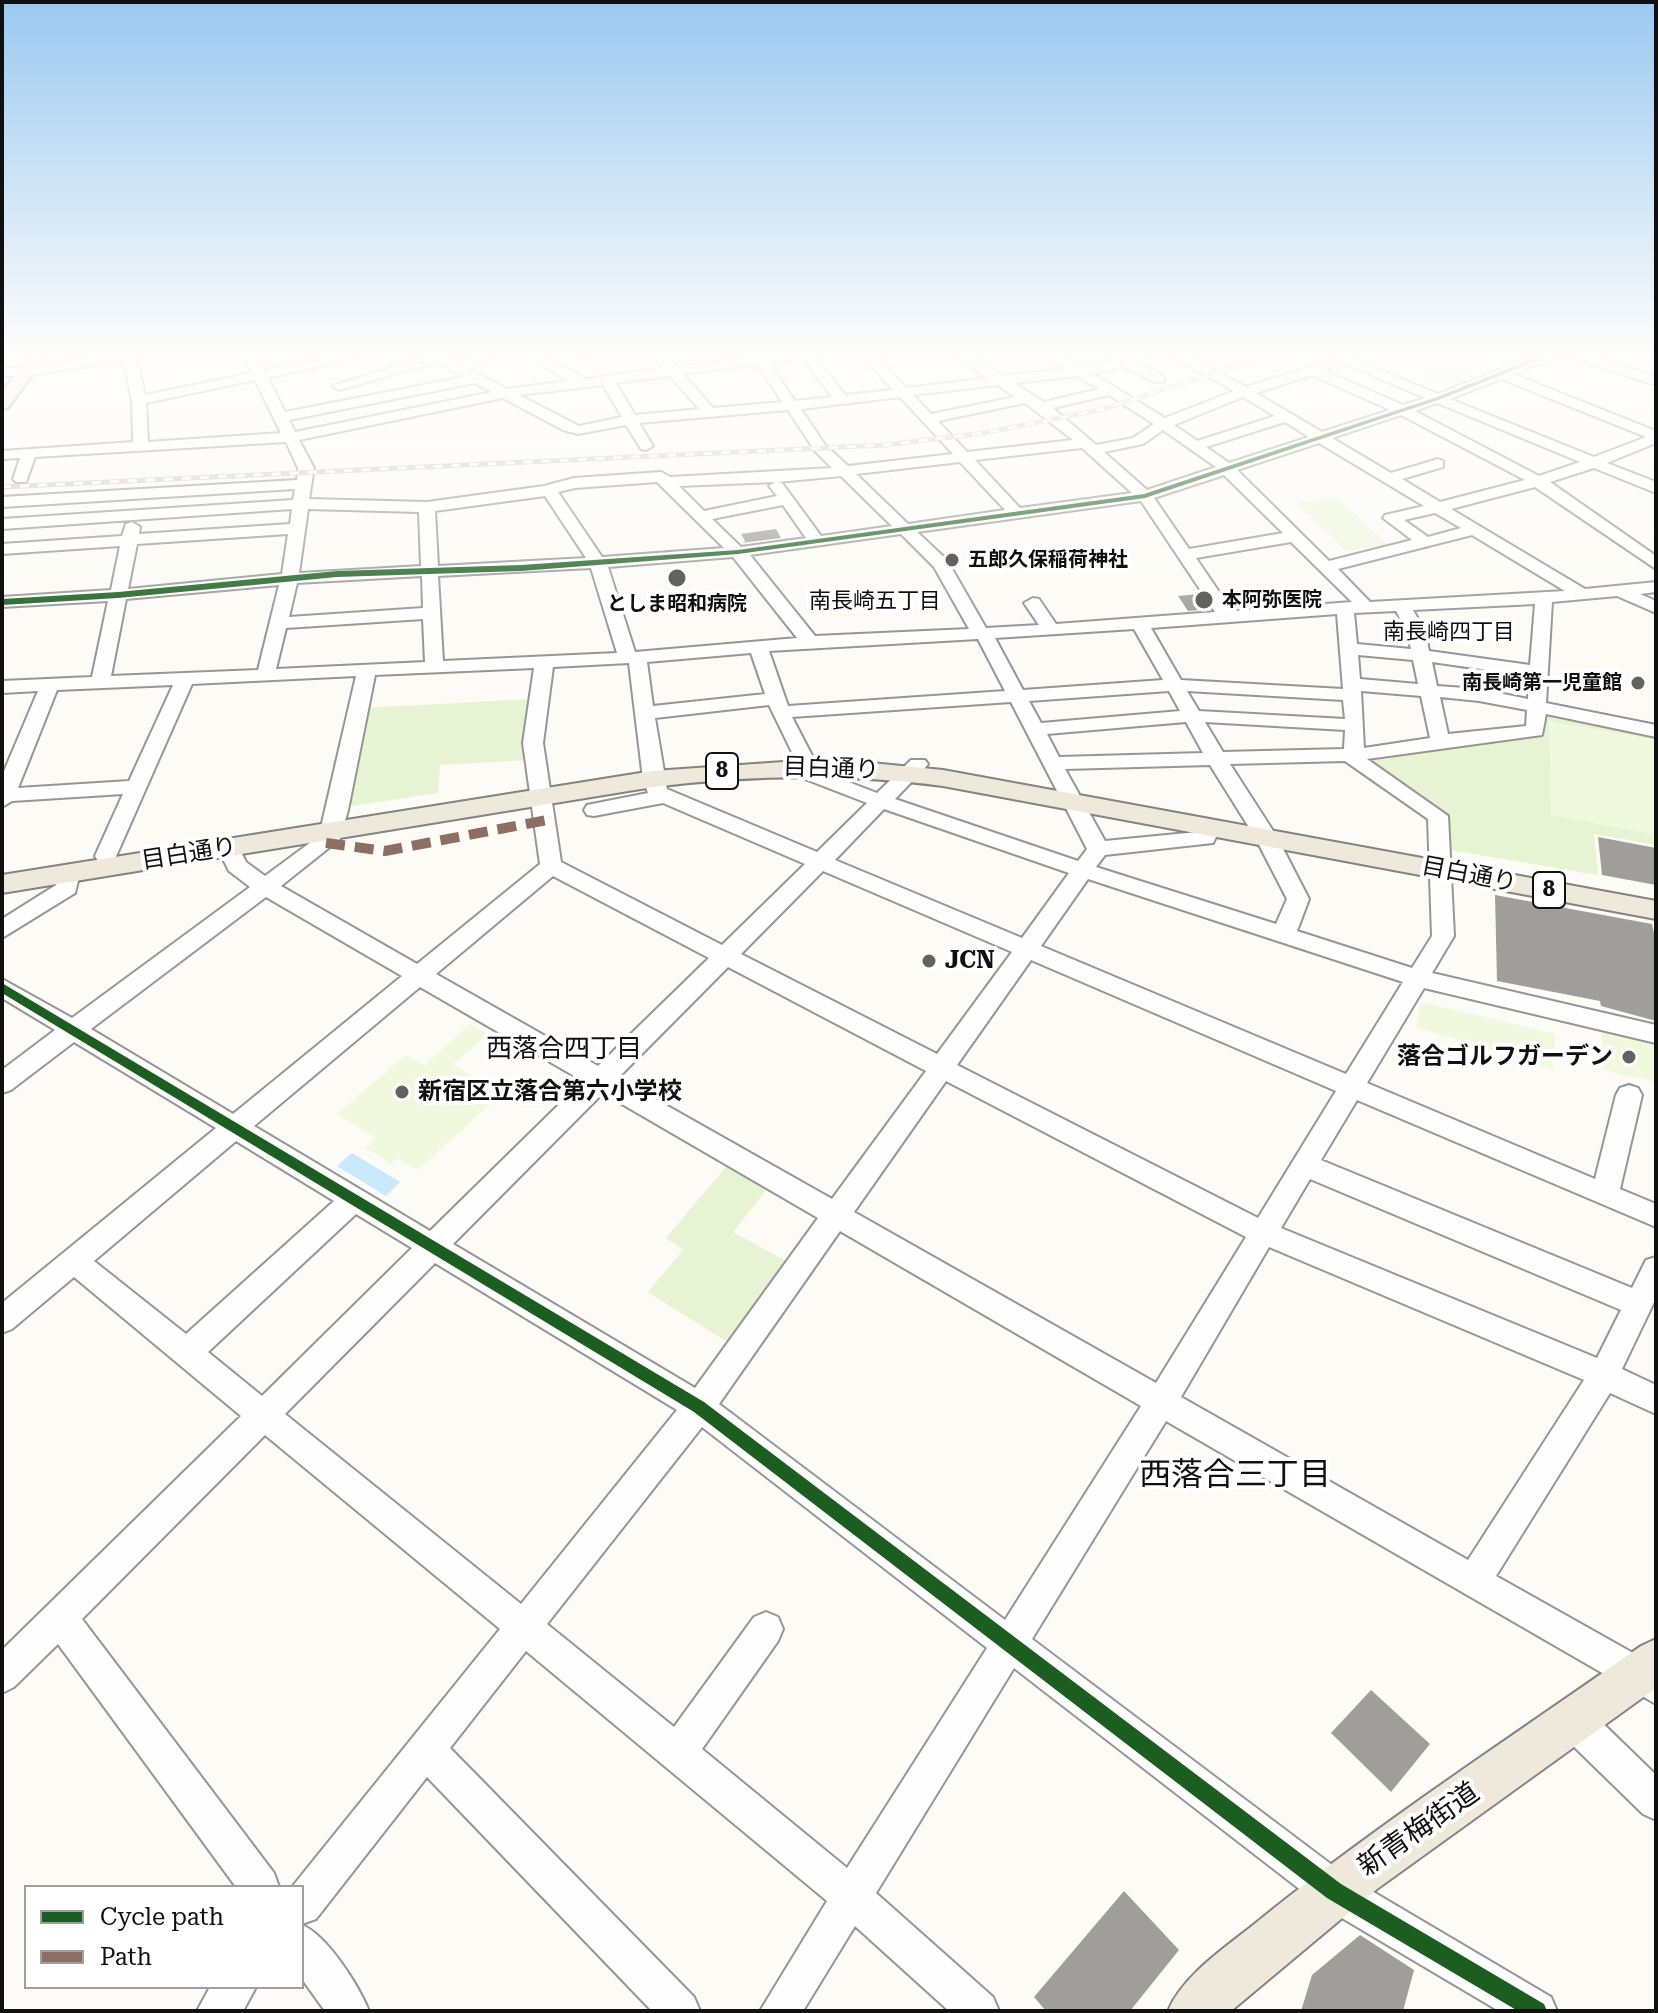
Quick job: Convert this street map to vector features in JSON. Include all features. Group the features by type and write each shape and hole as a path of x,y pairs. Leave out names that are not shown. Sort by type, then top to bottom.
{"main road":[{"name":"目白通り","path":"2,884 331,831 542,792 805,762 913,768 1441,865 1656,910"},
{"name":"目白通り","path":"1072,797 1210,827 1262,832"},
{"name":"目白通り","path":"2,871 331,831"},
{"name":"目白通り","path":"1441,865 1656,899"},
{"name":"新青梅街道","path":"1193,2011 1256,1951 1334,1891 1574,1721 1649,1674"}],"street":[{"path":"2,455 141,446"},
{"path":"266,674 289,579 304,484 306,468 296,446"},
{"path":"819,446 907,529 947,573 1072,797 1090,860"},
{"path":"952,446 1017,514"},
{"path":"29,453 3,527 301,504 427,507 549,490 574,483 771,478 1098,446"},
{"path":"1195,446 1228,470 1366,607"},
{"path":"2,602 289,579 598,563 738,552 1145,496 1299,446"},
{"path":"1336,446 1582,594"},
{"path":"1471,446 1536,480 1656,564"},
{"path":"1558,446 1656,488"},
{"path":"1425,542 1391,518 1441,508 1598,462 1635,446"},
{"path":"1089,447 1145,496 1227,617"},
{"path":"1390,478 1438,464"},
{"path":"771,478 817,541"},
{"path":"663,479 738,552 810,642"},
{"path":"13,493 139,494 304,484"},
{"path":"549,490 598,563 632,657 657,781"},
{"path":"100,684 139,494"},
{"path":"702,516 787,499"},
{"path":"427,507 434,666"},
{"path":"2,549 298,528"},
{"path":"1327,567 1477,529"},
{"path":"1186,555 1296,536"},
{"path":"2,687 632,657 810,642 1051,630 1345,608 1544,598 1656,587"},
{"path":"1620,591 1656,608"},
{"path":"1051,763 1352,755 1417,748 1440,741 1535,731 1544,598"},
{"path":"1033,603 1051,630"},
{"path":"1402,605 1412,620 1422,655 1440,741"},
{"path":"780,2011 1162,1400 1443,936 1438,816 1397,791 1354,760 1352,755 1355,725 1345,608"},
{"path":"279,623 431,613"},
{"path":"1140,624 1298,899 1284,934"},
{"path":"758,647 779,705 805,762 812,775 825,782 880,803 1090,860 1284,934 1417,978 1656,1034"},
{"path":"1348,649 1422,655 1539,672"},
{"path":"544,662 533,743 551,866"},
{"path":"2,1083 267,888 331,831 367,669"},
{"path":"106,856 185,679"},
{"path":"645,713 1017,696 1176,685 1429,690 1537,705 1656,731"},
{"path":"49,686 3,797 137,787"},
{"path":"1035,729 1193,716 1355,725"},
{"path":"2,1675 913,768"},
{"path":"594,810 657,781"},
{"path":"657,781 819,863 1656,1216"},
{"path":"304,1902 699,1407 1090,860 1205,838 1210,827"},
{"path":"228,847 237,866 267,888 1474,1580 1649,1674"},
{"path":"551,866 1264,1234 1604,1375 1656,1400"},
{"path":"2,1320 551,866"},
{"path":"2,930 67,888 69,873"},
{"path":"2,987 699,1407 1334,1891 1537,2011"},
{"path":"1605,1194 1629,1095"},
{"path":"1305,1165 1644,1307"},
{"path":"187,1352 355,1198"},
{"path":"74,1261 852,1897 979,2011"},
{"path":"1474,1580 1644,1307 1656,1269"},
{"path":"60,1618 259,1885"},
{"path":"677,1753 766,1629"},
{"path":"1574,1721 1656,1801"},
{"path":"426,1750 680,2011"},
{"path":"304,1948 349,2011"},
{"path":"217,2011 234,1989"}],"green space":[{"path":"1337,497 1388,545 1346,551 1296,502"},
{"path":"534,699 531,760 440,765 438,793 345,807 363,708"},
{"path":"1541,711 1656,733 1656,845 1594,834 1598,875 1444,849 1441,815 1360,757 1537,734"},
{"path":"1549,721 1656,740 1656,835 1551,815"},
{"path":"1421,1002 1555,1034 1553,1069 1416,1027"},
{"path":"470,1024 487,1034 453,1065 502,1093 418,1170 397,1158 391,1164 366,1148 376,1138 337,1114 406,1055 425,1065"},
{"name":"落合ゴルフガーデン","path":"1602,1031 1656,1045 1656,1082 1603,1070"},
{"path":"730,1162 771,1184 733,1232 788,1262 727,1342 648,1292 683,1250 666,1238"}],"water":[{"path":"352,1153 400,1182 386,1196 337,1166"}],"building":[{"path":"776,529 781,538 746,542 741,534"},
{"path":"1199,594 1210,609 1188,611 1178,596"},
{"path":"1598,837 1656,848 1656,885 1602,875"},
{"path":"1495,895 1652,924 1656,942 1656,1021 1601,1006 1600,1001 1497,981"},
{"path":"1371,1690 1430,1744 1391,1792 1331,1733"},
{"path":"1124,1891 1179,1950 1130,2011 1046,2011 1034,1997"},
{"path":"1360,1935 1414,1970 1403,2011 1301,2011 1312,1975"}],"railway":[{"path":"2,487 865,446"}],"marked path":[{"path":"326,843 385,851 547,820"}],"cycle path":[{"path":"2,602 118,595 337,574 521,568 738,552 1145,496 1295,446"},
{"path":"2,987 699,1407 1334,1891 1537,2011"}],"place":[{"name":"五郎久保稲荷神社","path":"952,560"},
{"name":"としま昭和病院","path":"677,578"},
{"name":"本阿弥医院","path":"1204,600"},
{"name":"南長崎第一児童館","path":"1638,683"},
{"name":"JCN","path":"929,961"},
{"name":"落合ゴルフガーデン","path":"1629,1057"},
{"name":"新宿区立落合第六小学校","path":"402,1092"}],"district":[{"name":"南長崎五丁目","path":"875,602"},
{"name":"南長崎四丁目","path":"1449,633"},
{"name":"西落合四丁目","path":"564,1049"},
{"name":"西落合三丁目","path":"1235,1476"}]}
